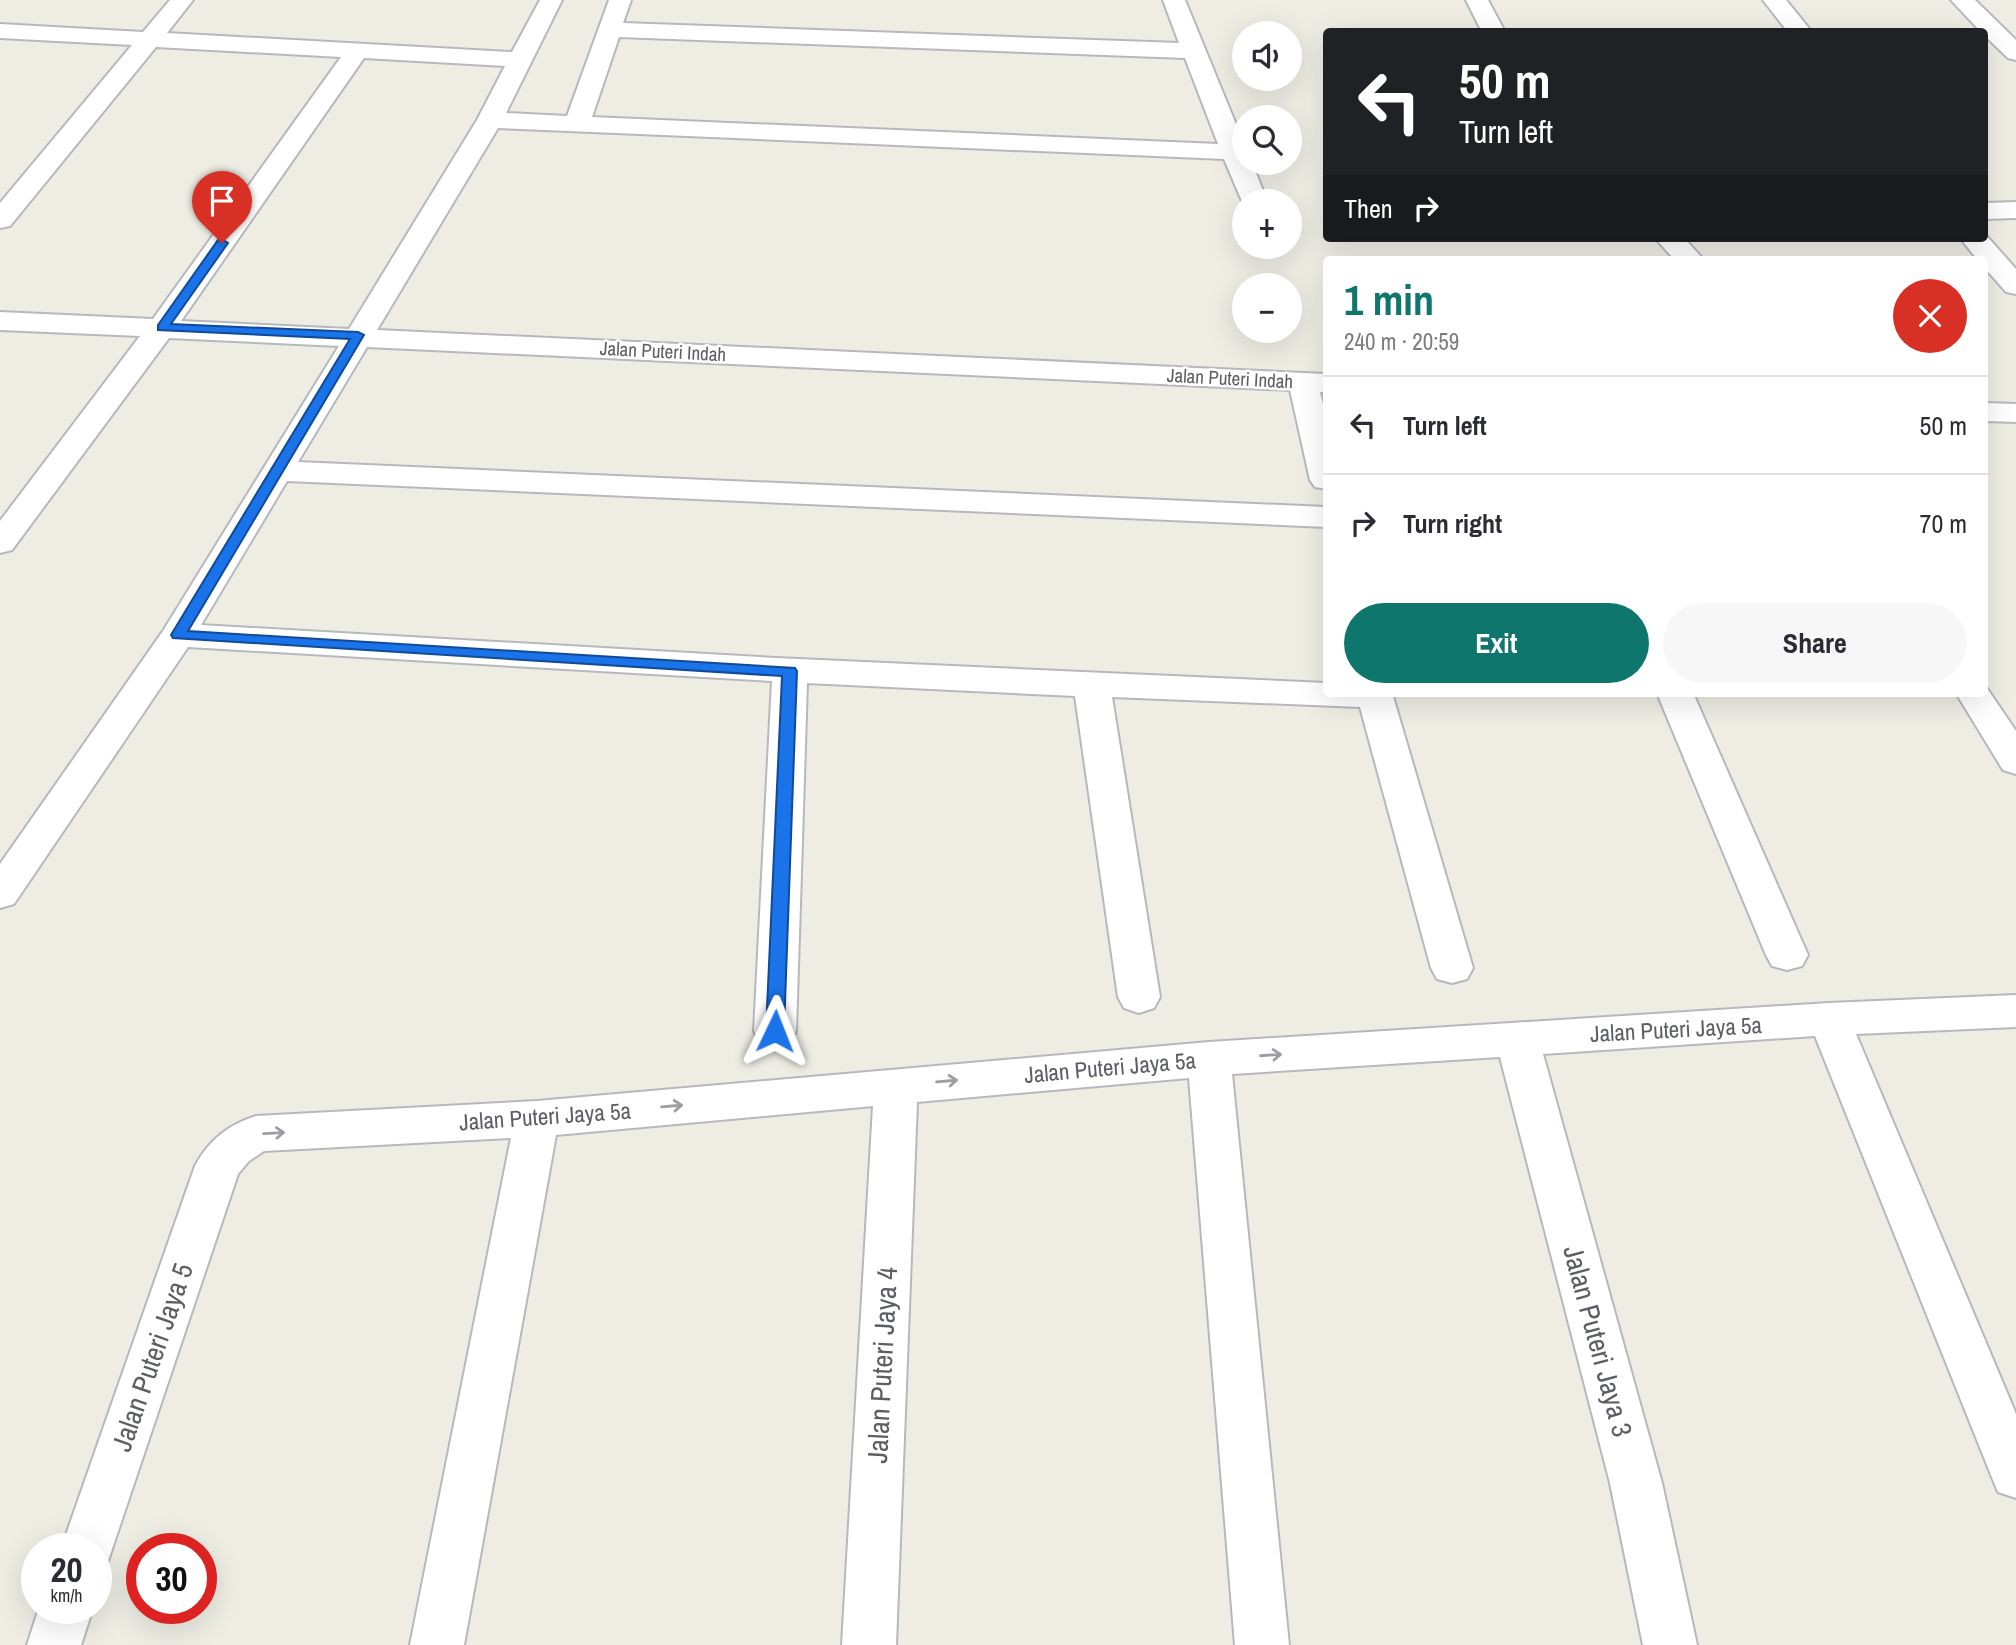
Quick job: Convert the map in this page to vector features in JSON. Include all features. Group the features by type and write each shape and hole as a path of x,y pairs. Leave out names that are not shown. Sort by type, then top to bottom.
{"street":[{"path":"0,220 182,0"},
{"path":"0,894 178,635 490,120 551,0"},
{"path":"577,124 620,0"},
{"path":"1174,0 1232,147"},
{"path":"1477,0 1492,28"},
{"path":"1774,0 1798,28"},
{"path":"1962,0 2016,54"},
{"path":"610,30 1194,51"},
{"path":"0,32 519,60"},
{"path":"0,543 162,327 356,53"},
{"path":"490,120 1232,152"},
{"path":"1988,211 2016,210"},
{"path":"1673,242 1686,256"},
{"path":"1978,242 2016,286"},
{"name":"Jalan Puteri Indah","path":"0,321 358,335 1315,382"},
{"path":"1315,382 1323,453"},
{"path":"279,471 1323,517"},
{"path":"178,635 1092,687 1323,694"},
{"path":"775,1031 790,671"},
{"path":"1092,687 1139,997"},
{"path":"1375,697 1452,968"},
{"path":"1677,697 1787,955"},
{"path":"1976,697 2016,761"},
{"name":"Jalan Puteri Jaya 5a","path":"218,1166 233,1148 256,1134 537,1119 1209,1059 1829,1019 2016,1011"},
{"path":"1829,1019 2016,1475"},
{"name":"Jalan Puteri Jaya 3","path":"1517,1038 1636,1483 1670,1645"},
{"path":"1209,1059 1262,1645"},
{"name":"Jalan Puteri Jaya 4","path":"869,1645 895,1086"},
{"path":"437,1645 537,1119"},
{"name":"Jalan Puteri Jaya 5","path":"92,1533 218,1166"},
{"path":"54,1645 61,1624"}],"route":[{"path":"222,243 162,327 358,335 279,471 178,635 790,671 775,1031"}]}
